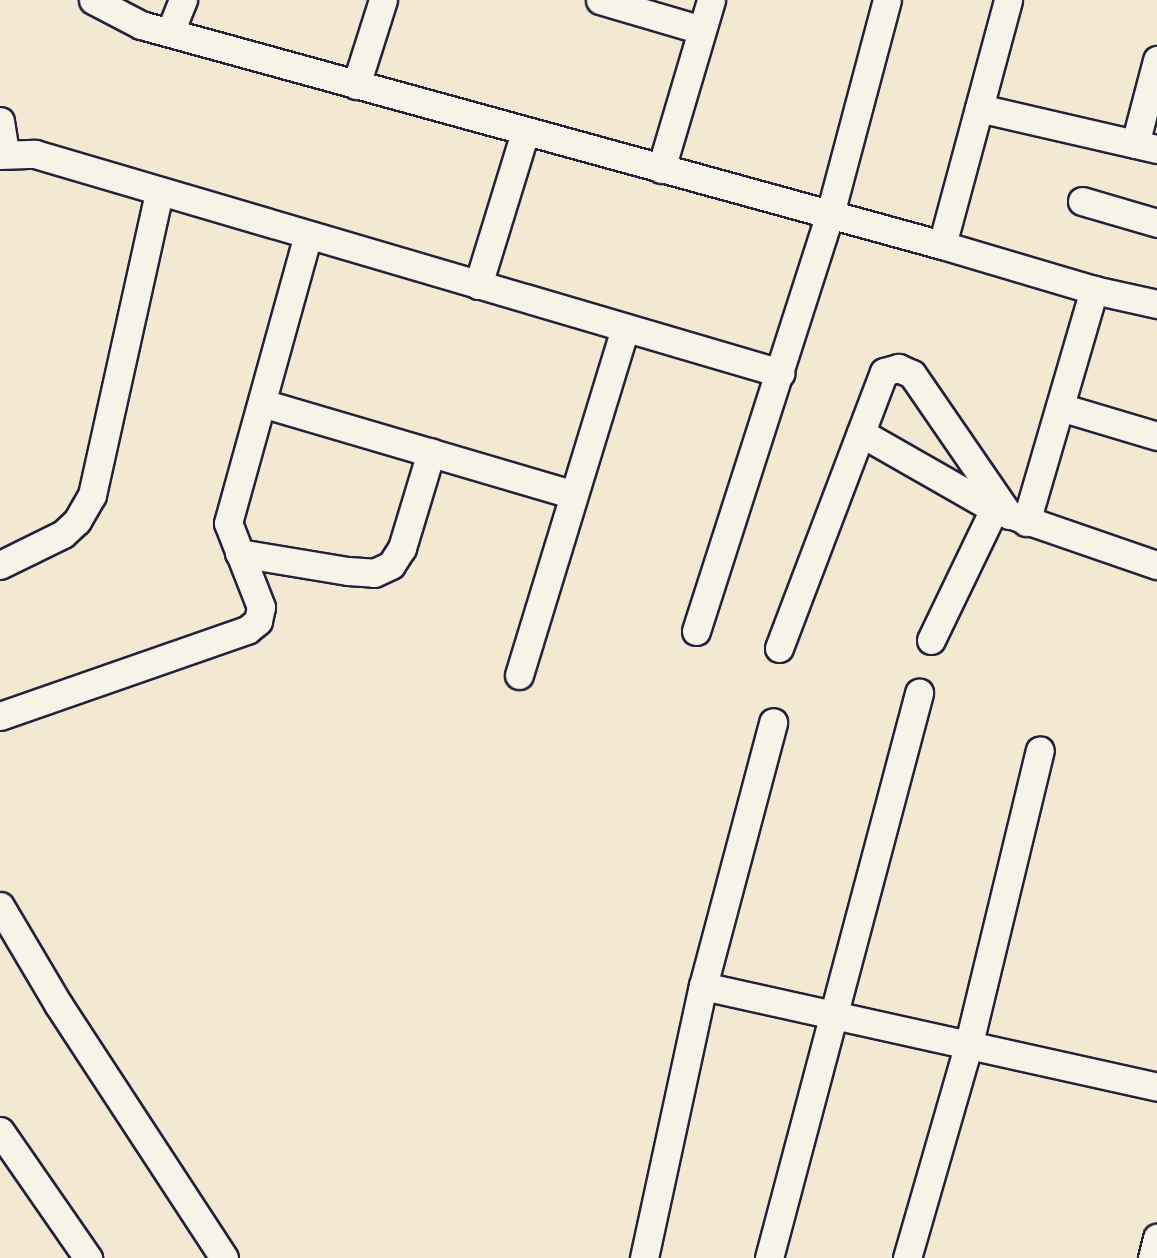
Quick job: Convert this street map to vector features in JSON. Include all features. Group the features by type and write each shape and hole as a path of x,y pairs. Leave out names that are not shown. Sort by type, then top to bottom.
{"street":[{"path":"93,0 141,25 525,132 942,244 1094,290 1157,304"},
{"path":"170,32 183,0"},
{"path":"356,85 383,0"},
{"path":"600,0 702,30"},
{"path":"661,169 711,0"},
{"path":"696,631 830,214 887,0"},
{"path":"942,244 1008,0"},
{"path":"979,108 1146,147 1157,60"},
{"path":"0,121 2,154 35,154 159,193 780,373"},
{"path":"478,285 525,132"},
{"path":"0,565 63,534 77,521 92,495 159,193"},
{"path":"1082,201 1157,223"},
{"path":"0,716 247,630 258,621 261,607 228,523 308,235"},
{"path":"931,640 1010,515 1060,407 1094,290"},
{"path":"519,675 572,494 625,328"},
{"path":"779,648 884,372 898,368 912,374 1010,515"},
{"path":"262,403 572,494"},
{"path":"1060,407 1157,436"},
{"path":"861,433 1010,515 1157,565"},
{"path":"239,554 374,573 391,565 402,548 431,452"},
{"path":"769,1258 832,1012 919,693"},
{"path":"644,1258 703,986 772,722"},
{"path":"907,1258 969,1043 1040,750"},
{"path":"0,906 58,1004 224,1258"},
{"path":"703,986 832,1012 1157,1087"},
{"path":"0,1131 88,1258"},
{"path":"1152,1258 1157,1238"}]}
